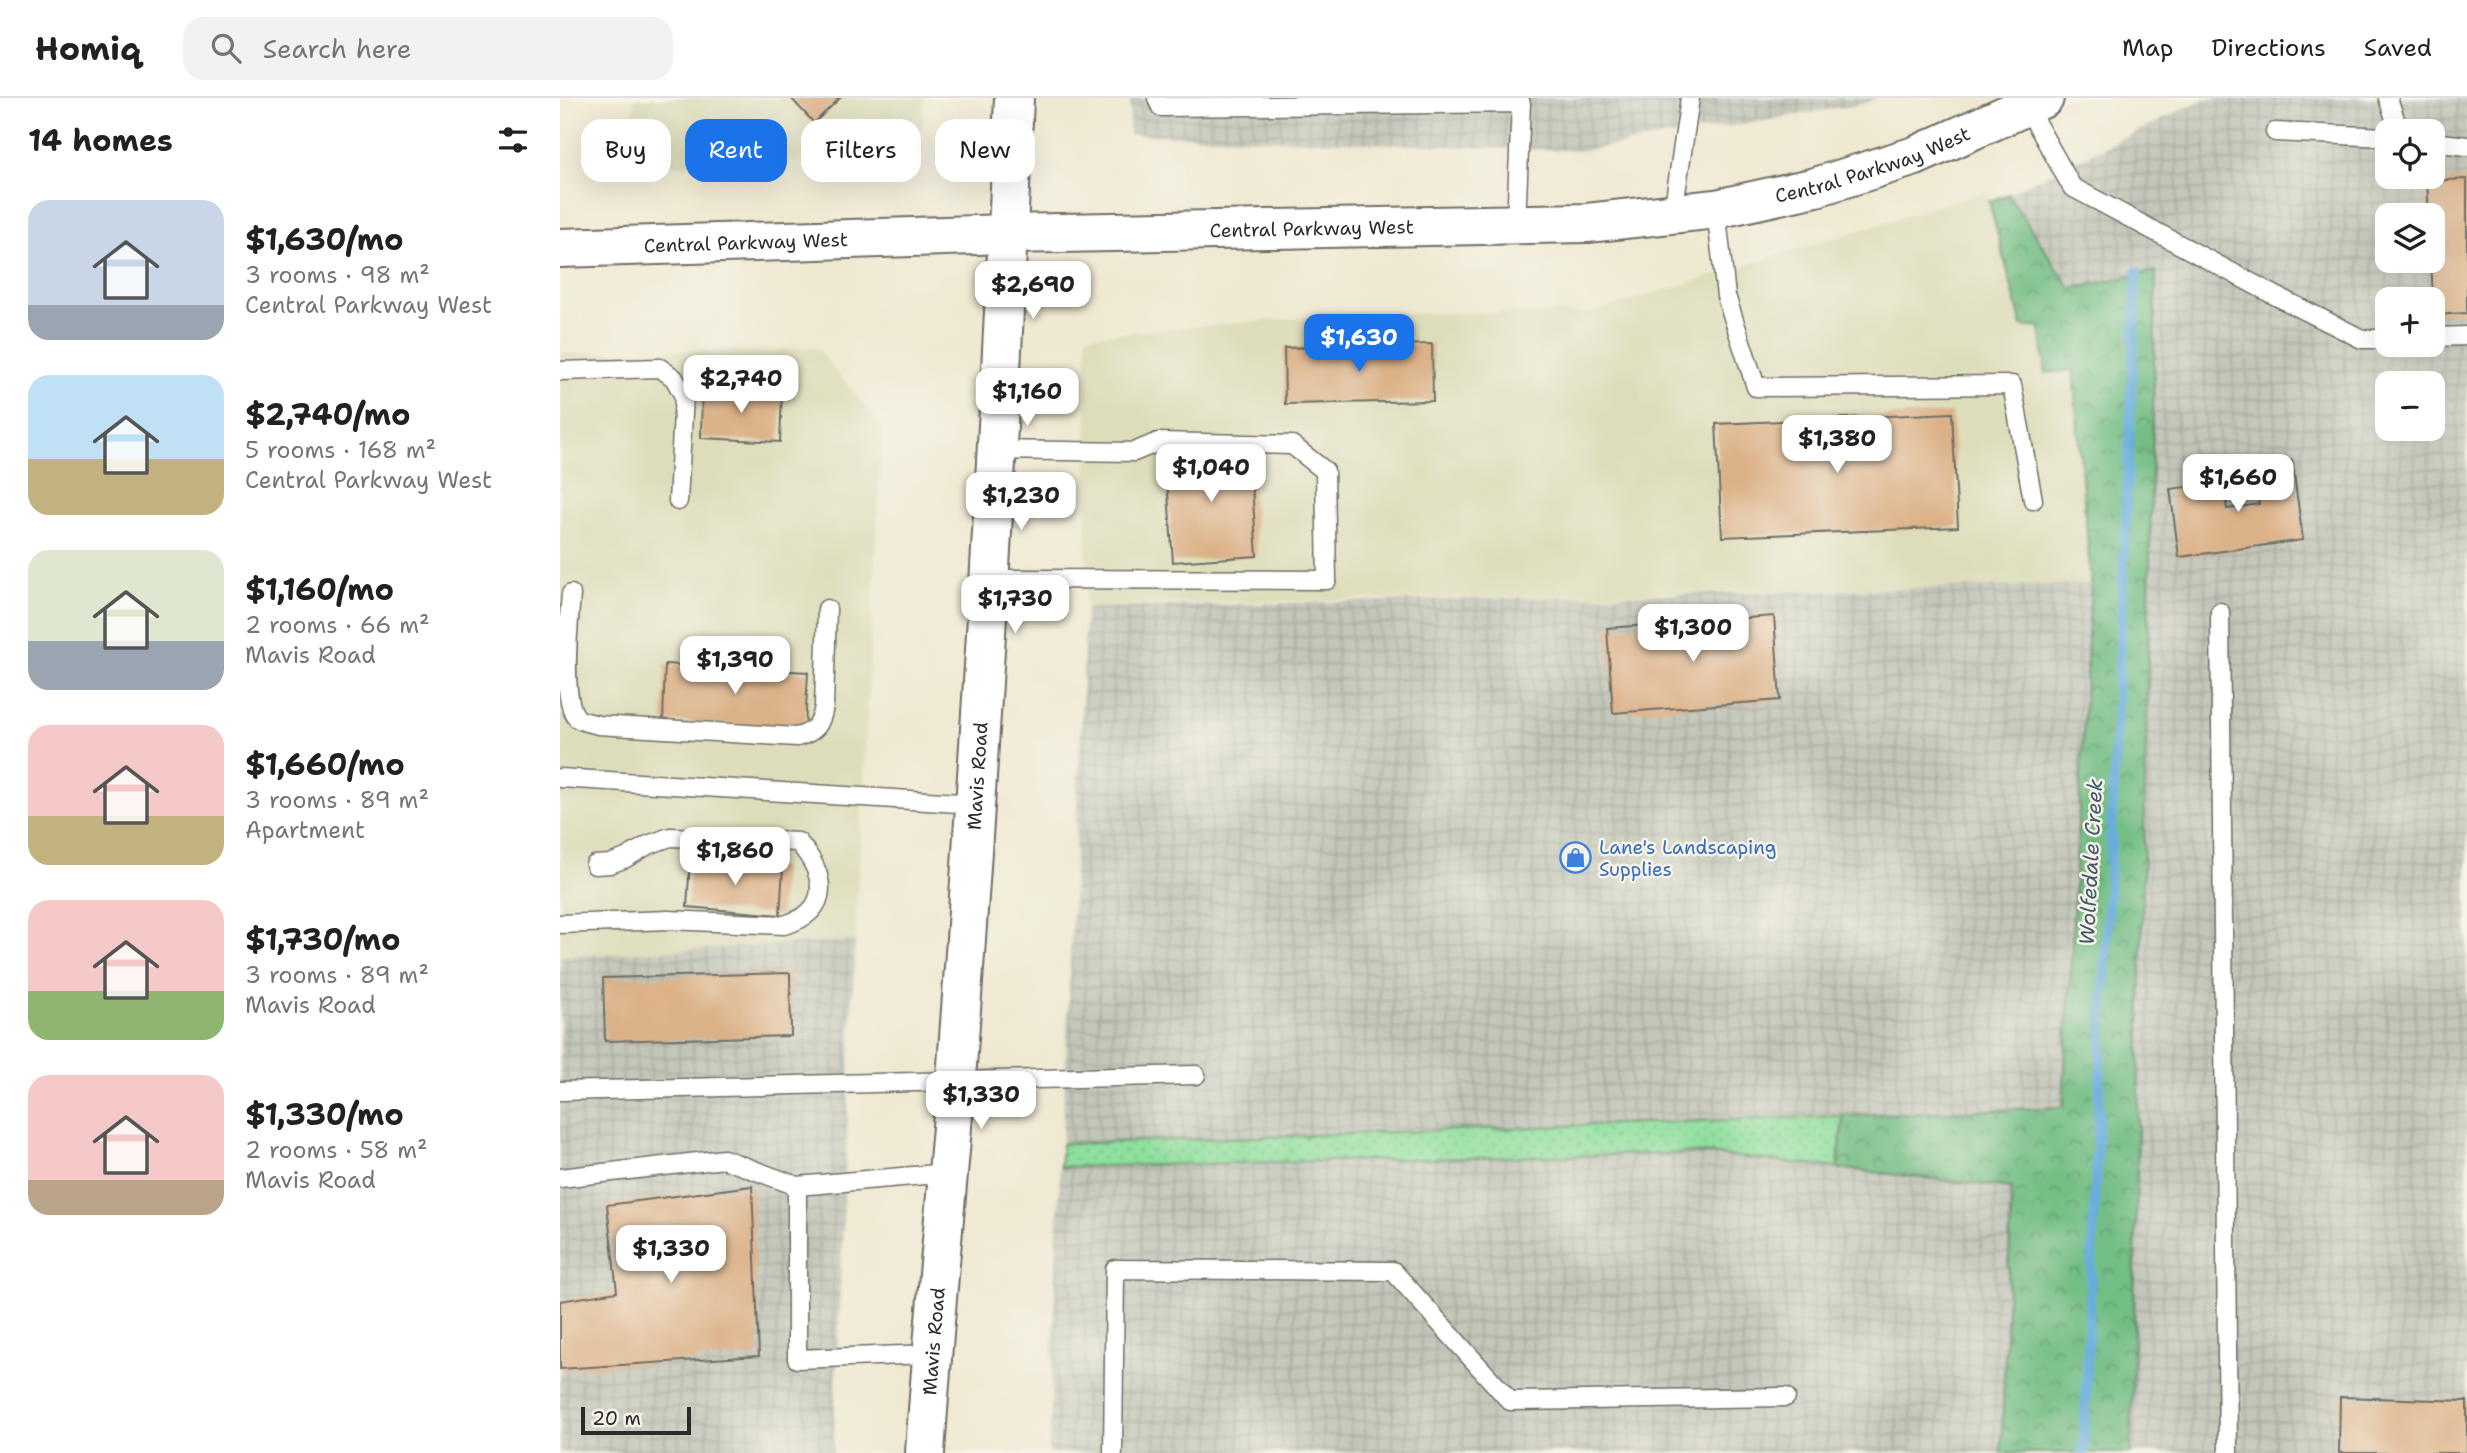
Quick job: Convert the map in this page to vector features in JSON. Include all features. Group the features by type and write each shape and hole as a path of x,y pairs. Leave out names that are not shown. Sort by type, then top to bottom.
{"street":[{"name":"Mavis Road","path":"925,1453 931,1354 956,1080 975,804 1014,98"},
{"name":"Central Parkway West","path":"560,248 1008,234 1587,223 1716,209 1816,187 1915,156 2035,103"}],"lane":[{"path":"1157,98 1161,107 1521,103 1516,225"},
{"path":"1673,213 1690,98"},
{"path":"2388,98 2395,119"},
{"path":"2035,103 2072,187 2362,339 2375,338"},
{"path":"2275,132 2375,136"},
{"path":"2445,143 2467,146"},
{"path":"1716,209 1726,296 1756,387 2012,385 2033,500"},
{"path":"2445,337 2467,336"},
{"path":"560,371 660,369 674,378 684,396 678,501"},
{"path":"988,579 1326,580 1325,471 1292,445 1158,442 1134,452 996,450"},
{"path":"571,594 564,686 566,703 578,719 598,724 797,737 812,733 821,722 824,706 827,609"},
{"path":"2220,612 2228,1453"},
{"path":"560,778 975,804"},
{"path":"560,924 668,920 785,925 800,921 812,909 820,892 819,873 798,842 670,837 610,864 595,865"},
{"path":"560,1091 1196,1075"},
{"path":"560,1178 724,1159 797,1186 948,1173"},
{"path":"797,1186 797,1359 931,1354"},
{"path":"1113,1453 1115,1269 1393,1271 1510,1401 1786,1397"}],"shaded area":[{"path":"634,98 924,98 921,129 921,119 801,119 801,160 787,161 787,119 685,119 685,165 671,165 671,119 633,119"},
{"path":"1130,98 1877,98 1863,104 1581,151 1129,134"},
{"path":"2206,98 2467,98 2467,1453 2131,1453 2156,272 2071,289 2008,194"},
{"path":"1986,191 2022,325 2040,328 2073,369 2091,584 1184,603 1086,608 1087,336 1357,313 1591,313"},
{"path":"817,348 882,427 855,941 560,956 560,353"},
{"name":"Lane's Landscaping Supplies","path":"2091,584 2063,1108 1062,1144 1086,608"},
{"path":"855,941 833,1453 560,1453 560,956"},
{"path":"1700,1153 2012,1188 2001,1453 1049,1453 1060,1167"}],"green space":[{"path":"2008,194 2071,289 2156,271 2131,1453 2001,1453 2012,1188 1838,1168 1843,1116 2063,1107 2091,584 2073,370 2046,373 2040,328 2022,326 1989,201"},
{"path":"1843,1116 1838,1168 1700,1153 1060,1167 1062,1144"}],"building":[{"path":"791,98 840,98 818,119 810,119"},
{"path":"2467,179 2467,313 2445,314 2445,287 2432,287 2432,273 2445,273 2445,203 2428,203 2427,189 2445,189 2445,180"},
{"path":"1432,344 1433,401 1285,404 1284,348"},
{"path":"702,389 782,392 780,442 701,438"},
{"path":"1952,413 1958,527 1722,537 1716,424"},
{"path":"1249,446 1257,556 1173,562 1165,452"},
{"path":"2292,460 2303,540 2179,557 2170,489 2223,482 2227,509 2259,504 2253,466"},
{"path":"1774,616 1780,700 1613,713 1607,628"},
{"path":"665,664 808,672 805,729 663,721"},
{"path":"690,860 783,867 780,915 687,907"},
{"path":"790,973 791,1036 605,1041 603,978"},
{"path":"752,1186 759,1356 560,1369 560,1301 617,1292 607,1205"},
{"path":"2340,1397 2467,1401 2467,1453 2339,1453"}],"waterway":[{"name":"Wolfedale Creek","path":"2083,1453 2137,272"}],"place":[{"name":"Lane's Landscaping Supplies","path":"1576,858"}]}
